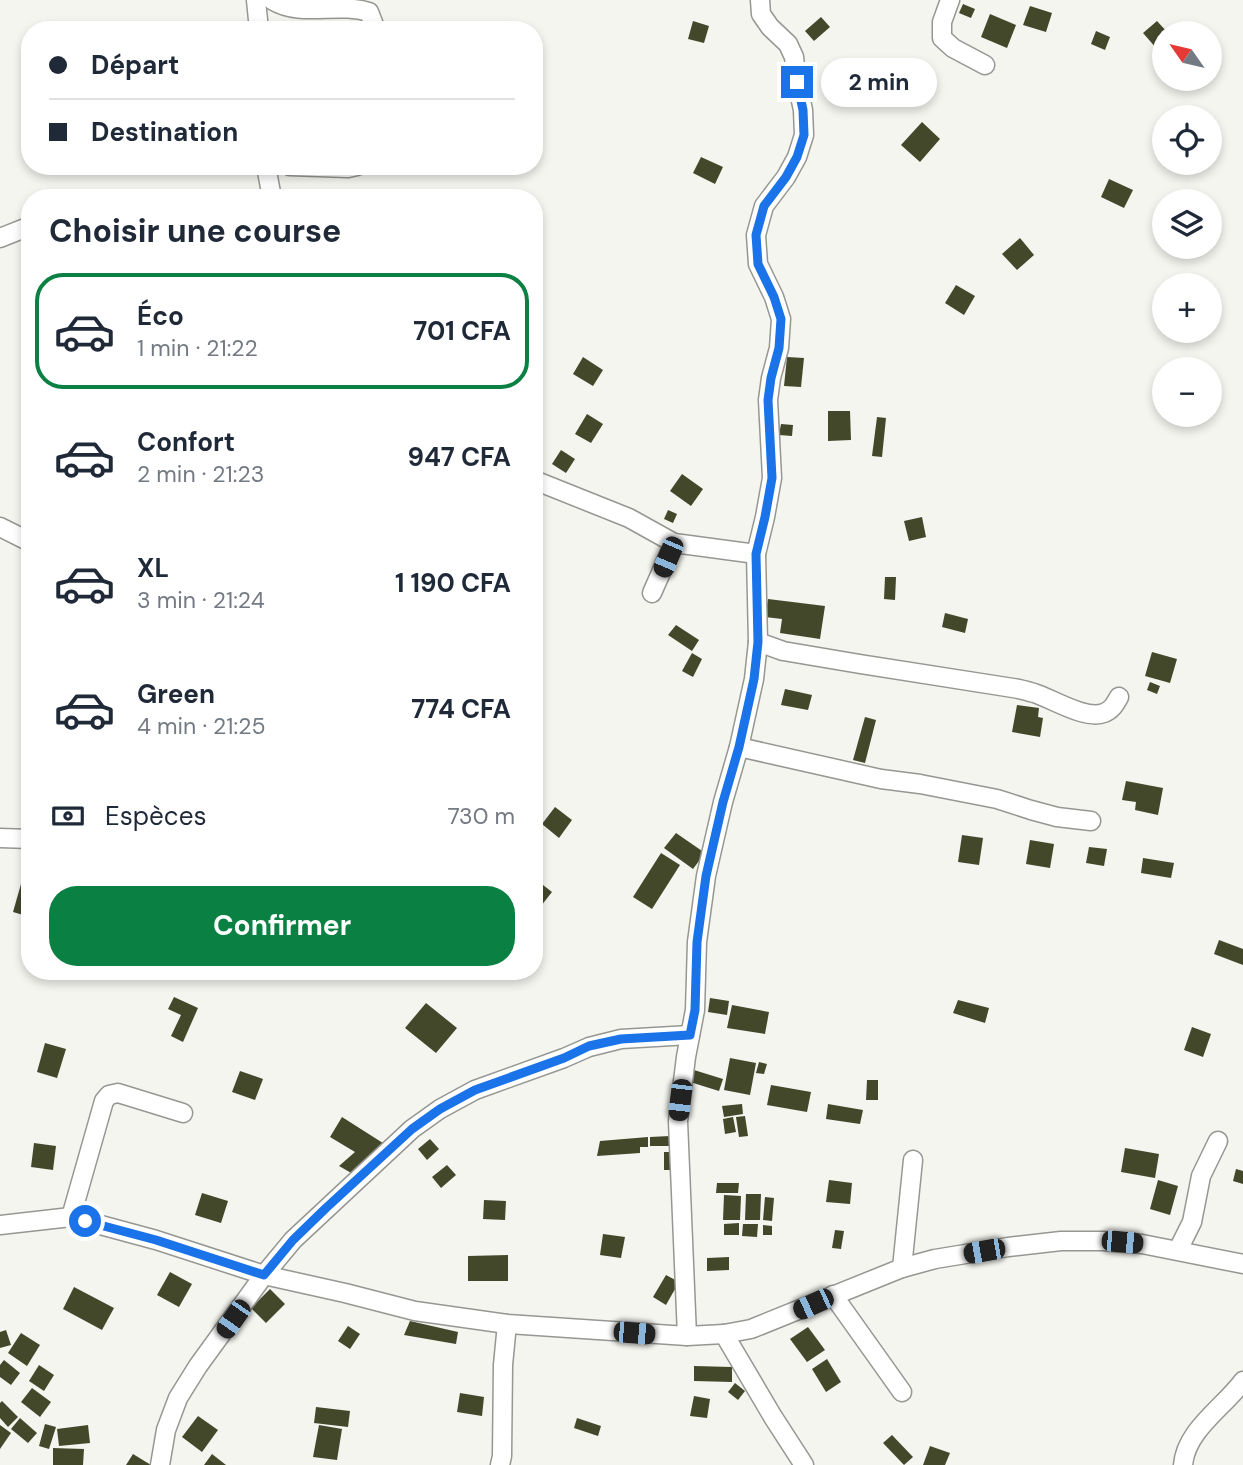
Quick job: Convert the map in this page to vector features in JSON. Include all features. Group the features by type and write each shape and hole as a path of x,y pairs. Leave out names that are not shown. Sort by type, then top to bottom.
{"street":[{"path":"256,0 258,21"},
{"path":"271,0 283,7 296,9 356,8 369,12 372,21"},
{"path":"687,1336 678,1121 695,1010 697,942 706,876 754,679 758,642 756,554 772,478 768,400 779,348 781,319 758,264 756,235 764,206 786,177 797,157 804,135 803,110 794,57 788,44 761,14 760,0"},
{"path":"950,0 943,22 943,38 953,48 985,65"},
{"path":"0,238 21,230"},
{"path":"543,484 629,518 674,543 756,554"},
{"path":"0,527 21,538"},
{"path":"652,593 674,543"},
{"path":"758,642 783,651 1013,688 1087,713 1103,714 1113,707 1119,697"},
{"path":"739,747 881,779 997,799 1057,817 1091,821"},
{"path":"0,838 21,839"},
{"path":"160,1465 166,1430 178,1398 264,1275 293,1240 412,1129 440,1109 475,1090 564,1058 589,1046 621,1039 690,1035"},
{"path":"71,1217 104,1101 109,1095 118,1093 183,1113"},
{"path":"1178,1250 1192,1222 1201,1175 1218,1141"},
{"path":"902,1268 913,1160"},
{"path":"0,1225 71,1217 156,1240 264,1275 415,1311 507,1324 687,1336 751,1329 902,1268 935,1259 1008,1247 1061,1241 1102,1241 1142,1244 1243,1264"},
{"path":"833,1295 902,1391"},
{"path":"500,1465 507,1324"},
{"path":"724,1334 800,1463"},
{"path":"1183,1465 1184,1452 1198,1430 1243,1381"}],"building":[{"path":"963,4 975,9 971,18 959,13"},
{"path":"1030,6 1052,13 1046,32 1023,25"},
{"path":"990,14 1016,25 1007,48 981,37"},
{"path":"821,17 830,27 814,41 805,31"},
{"path":"693,21 709,26 704,43 688,39"},
{"path":"1152,25 1152,43 1143,33"},
{"path":"1096,31 1110,37 1105,50 1091,44"},
{"path":"922,122 940,139 920,162 901,145"},
{"path":"701,157 723,167 715,184 693,173"},
{"path":"1109,179 1133,190 1124,208 1101,197"},
{"path":"1020,238 1034,255 1017,270 1002,254"},
{"path":"956,285 975,296 964,315 945,303"},
{"path":"583,357 603,370 593,386 573,374"},
{"path":"787,357 804,358 801,387 784,386"},
{"path":"828,411 850,411 851,440 828,441"},
{"path":"587,414 603,424 591,443 575,434"},
{"path":"877,417 886,418 882,457 872,456"},
{"path":"781,424 793,425 792,436 779,435"},
{"path":"561,450 575,459 566,473 552,464"},
{"path":"682,474 703,489 691,506 670,491"},
{"path":"668,510 677,514 673,523 664,519"},
{"path":"922,517 926,537 909,541 904,521"},
{"path":"885,577 896,577 895,600 884,599"},
{"path":"768,599 825,606 820,639 780,633 782,619 765,617"},
{"path":"945,613 968,619 965,633 942,627"},
{"path":"676,625 699,640 692,651 668,635"},
{"path":"1152,652 1177,659 1170,683 1145,676"},
{"path":"692,653 702,659 693,677 682,671"},
{"path":"1150,682 1160,686 1157,694 1147,690"},
{"path":"785,689 812,695 808,710 781,705"},
{"path":"1017,705 1039,708 1038,717 1043,718 1040,737 1012,732"},
{"path":"865,717 876,720 865,763 853,760"},
{"path":"1126,781 1163,788 1158,815 1135,810 1136,802 1122,800"},
{"path":"555,807 572,820 559,838 543,823"},
{"path":"676,833 705,853 693,869 664,848"},
{"path":"962,835 983,838 979,865 958,862"},
{"path":"1030,840 1054,844 1050,868 1026,864"},
{"path":"1089,847 1107,849 1104,866 1086,863"},
{"path":"661,853 680,865 652,909 633,897"},
{"path":"1143,858 1174,863 1171,878 1141,873"},
{"path":"21,884 21,914 13,912"},
{"path":"543,885 552,892 543,903"},
{"path":"1219,940 1243,949 1243,965 1214,954"},
{"path":"174,997 198,1008 183,1042 171,1036 181,1015 168,1009"},
{"path":"710,998 729,1001 727,1015 708,1012"},
{"path":"958,1000 989,1008 985,1023 953,1013"},
{"path":"426,1003 457,1028 436,1053 405,1028"},
{"path":"732,1005 769,1012 765,1034 727,1028"},
{"path":"1192,1027 1211,1034 1203,1057 1184,1050"},
{"path":"45,1043 66,1049 57,1078 37,1072"},
{"path":"730,1058 756,1063 750,1095 724,1090"},
{"path":"759,1062 767,1064 764,1074 756,1073"},
{"path":"694,1070 723,1079 719,1091 690,1082"},
{"path":"240,1071 263,1079 255,1100 232,1092"},
{"path":"867,1080 878,1080 878,1100 866,1100"},
{"path":"771,1085 811,1092 807,1112 767,1105"},
{"path":"742,1104 743,1114 724,1117 722,1106"},
{"path":"828,1104 863,1110 860,1124 826,1119"},
{"path":"745,1116 748,1136 739,1137 736,1117"},
{"path":"342,1117 386,1145 353,1174 339,1166 355,1152 330,1137"},
{"path":"733,1117 736,1132 725,1134 723,1119"},
{"path":"670,1136 670,1146 650,1146 650,1137"},
{"path":"648,1137 648,1147 640,1147 640,1153 597,1156 600,1141"},
{"path":"430,1139 439,1149 427,1160 418,1149"},
{"path":"34,1143 56,1146 53,1170 31,1167"},
{"path":"1125,1148 1159,1154 1155,1178 1121,1172"},
{"path":"664,1152 673,1152 673,1170 664,1170"},
{"path":"447,1165 456,1175 441,1188 432,1177"},
{"path":"1236,1169 1243,1171 1243,1184 1233,1181"},
{"path":"829,1180 852,1183 850,1204 826,1202"},
{"path":"1158,1180 1178,1186 1170,1215 1150,1209"},
{"path":"717,1183 739,1183 738,1193 716,1193"},
{"path":"202,1193 228,1201 221,1223 195,1215"},
{"path":"746,1194 761,1194 760,1220 745,1220"},
{"path":"724,1195 741,1196 740,1220 723,1220"},
{"path":"765,1197 774,1198 772,1221 763,1220"},
{"path":"484,1200 506,1201 505,1220 483,1219"},
{"path":"739,1223 739,1235 724,1235 724,1224"},
{"path":"743,1224 758,1224 757,1237 742,1236"},
{"path":"763,1225 772,1226 772,1235 763,1235"},
{"path":"835,1230 844,1231 841,1249 832,1248"},
{"path":"603,1234 625,1237 621,1258 600,1255"},
{"path":"508,1255 508,1281 468,1281 468,1256"},
{"path":"729,1257 729,1270 707,1271 707,1258"},
{"path":"170,1272 192,1284 179,1307 157,1295"},
{"path":"666,1275 679,1282 666,1305 653,1297"},
{"path":"74,1287 114,1308 102,1330 63,1309"},
{"path":"270,1289 285,1304 266,1323 251,1308"},
{"path":"410,1321 458,1332 456,1344 404,1335"},
{"path":"348,1326 360,1334 350,1349 338,1341"},
{"path":"808,1327 825,1350 807,1362 790,1339"},
{"path":"6,1330 11,1345 0,1348 0,1332"},
{"path":"21,1333 40,1345 27,1366 8,1353"},
{"path":"827,1359 841,1382 826,1392 812,1369"},
{"path":"4,1360 20,1373 11,1385 0,1377 0,1365"},
{"path":"39,1365 54,1375 44,1391 29,1381"},
{"path":"694,1366 732,1367 732,1382 694,1381"},
{"path":"735,1383 745,1391 738,1400 728,1392"},
{"path":"32,1388 51,1402 40,1417 21,1402"},
{"path":"460,1393 484,1397 482,1416 457,1412"},
{"path":"694,1396 710,1399 707,1418 690,1416"},
{"path":"2,1401 18,1417 8,1427 0,1418"},
{"path":"316,1407 350,1411 348,1427 314,1423"},
{"path":"198,1416 218,1430 202,1452 182,1437"},
{"path":"20,1418 37,1433 28,1443 11,1429"},
{"path":"577,1418 601,1426 598,1436 574,1428"},
{"path":"45,1424 56,1427 49,1449 39,1446"},
{"path":"0,1425 11,1433 0,1449"},
{"path":"88,1425 90,1443 59,1446 57,1429"},
{"path":"319,1425 342,1429 337,1460 313,1457"},
{"path":"892,1435 913,1457 904,1465 883,1443"},
{"path":"930,1446 950,1453 945,1465 923,1465"},
{"path":"53,1448 84,1449 83,1465 53,1465"},
{"path":"133,1454 151,1465 126,1465"},
{"path":"212,1454 226,1465 204,1465"}],"route":[{"path":"85,1221 156,1240 264,1275 293,1240 326,1208 412,1129 440,1109 475,1090 564,1058 589,1046 621,1039 690,1035 695,1010 697,942 706,876 754,679 758,642 756,554 772,478 768,400 779,348 781,319 758,264 756,235 764,206 786,177 797,157 804,135 803,110 797,82"}]}
